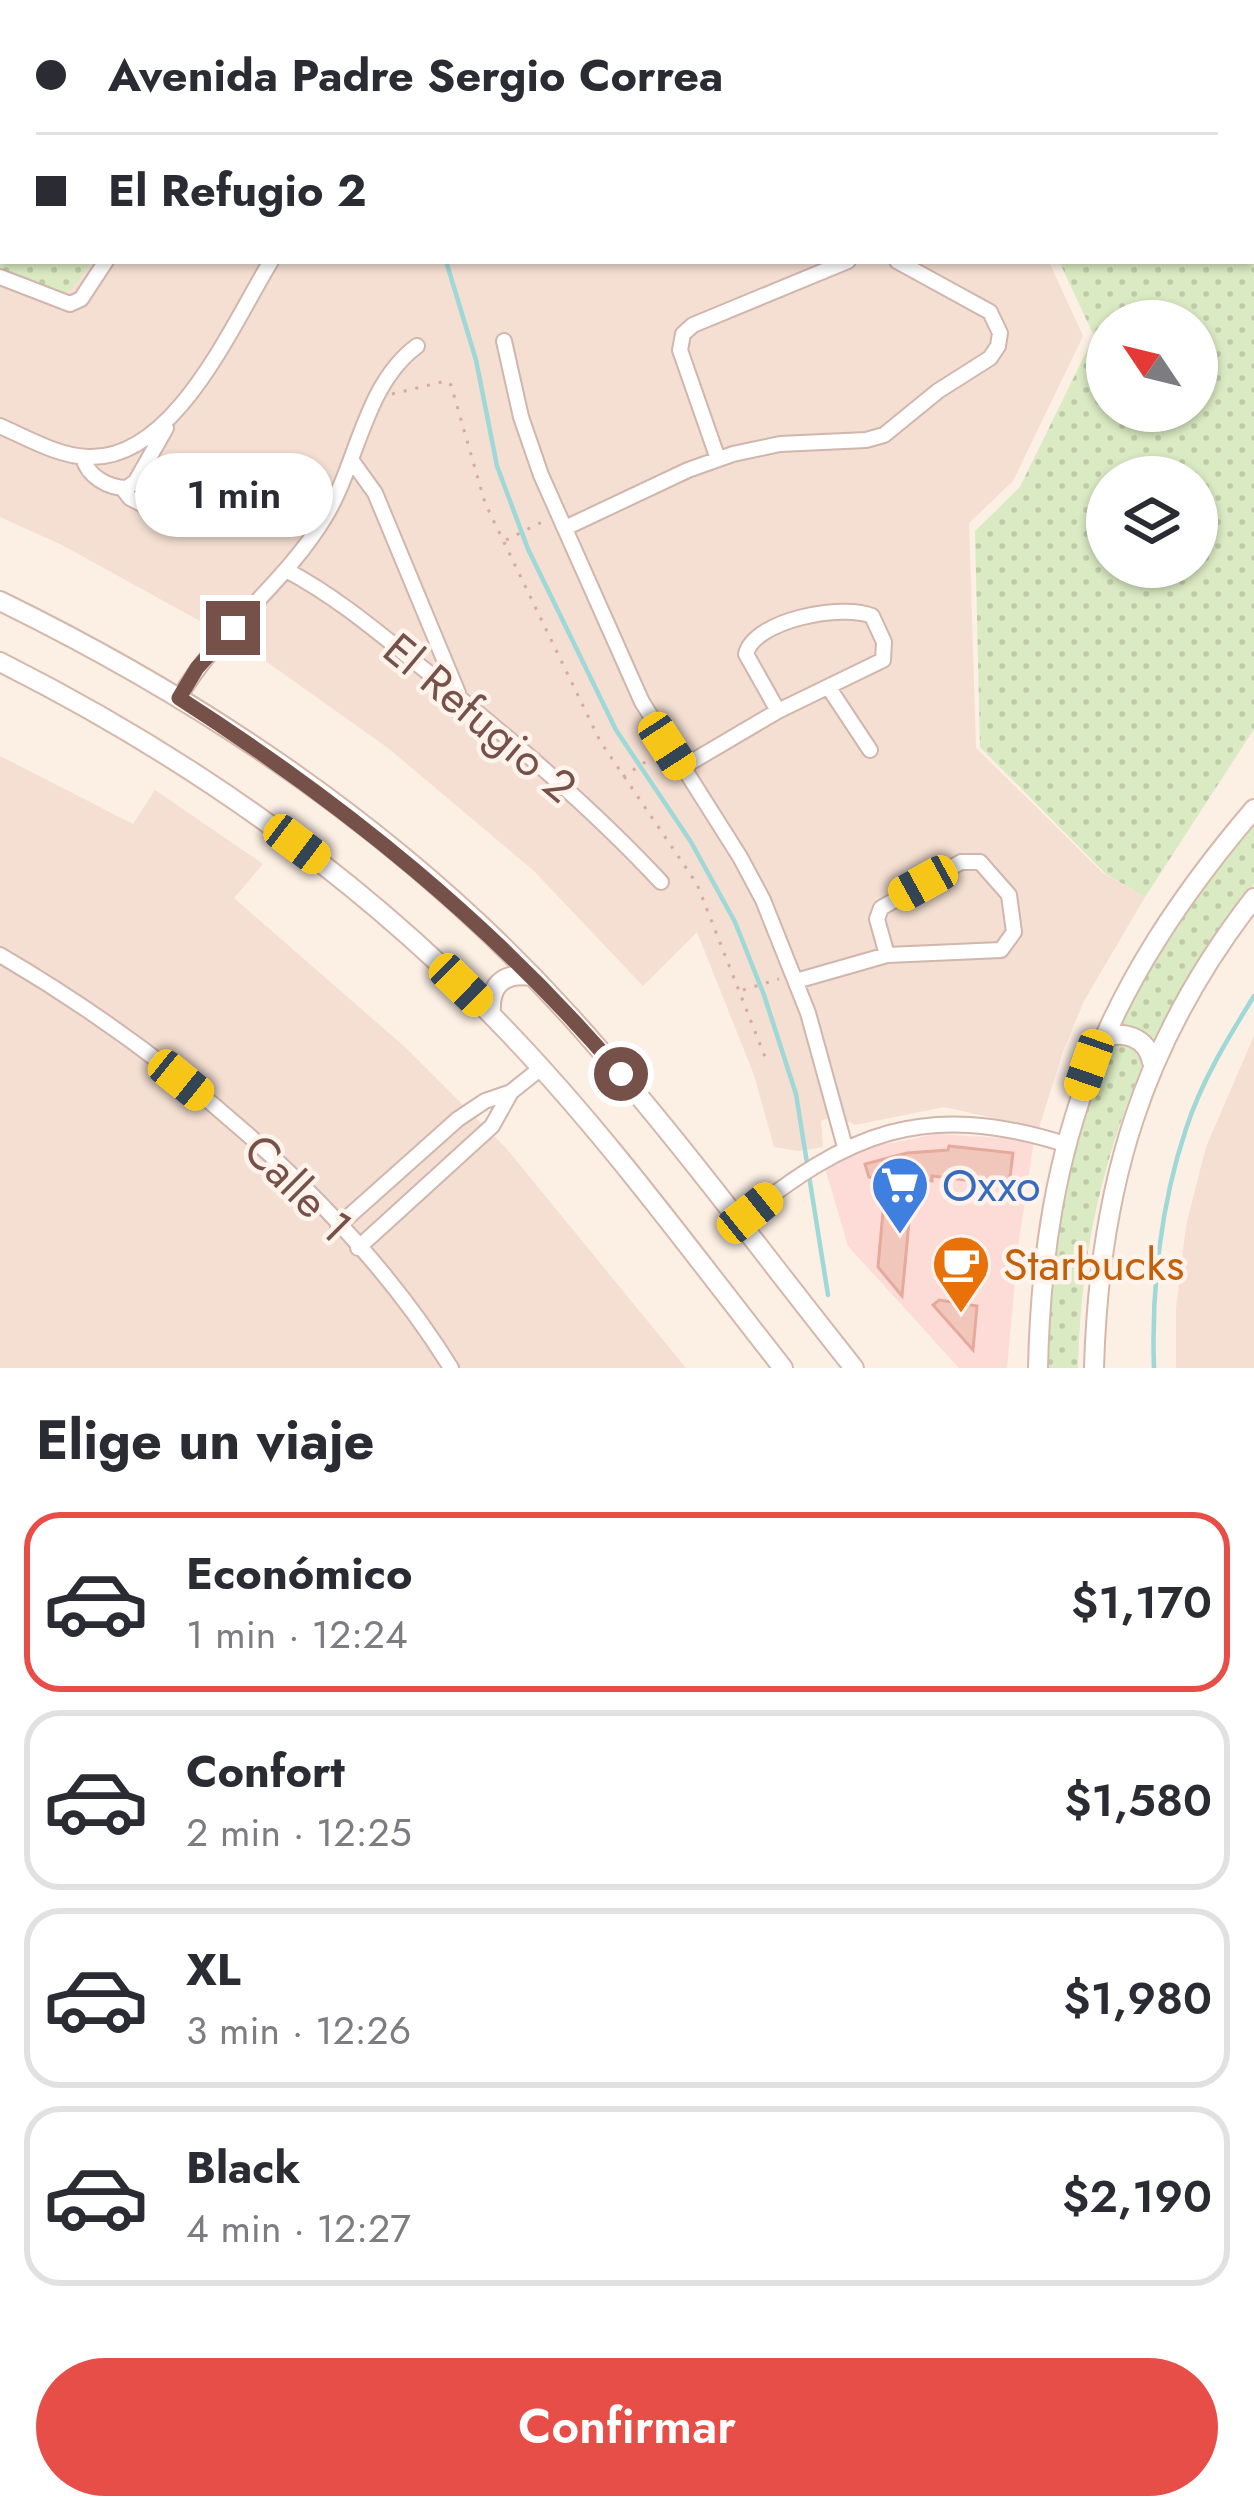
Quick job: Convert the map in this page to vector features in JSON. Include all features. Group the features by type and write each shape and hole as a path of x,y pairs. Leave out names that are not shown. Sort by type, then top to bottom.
{"street":[{"path":"0,277 74,303 82,299 104,264"},
{"path":"123,489 136,481 269,264"},
{"path":"718,459 680,350 683,334 693,325 841,264"},
{"path":"561,521 718,459 780,444 884,435 938,391 990,358 1000,340 999,326 990,312 902,264"},
{"path":"505,341 530,446 642,702 752,879 796,981 845,1147"},
{"path":"179,698 197,668 286,570 323,521 376,398 398,364 417,346"},
{"path":"0,426 83,457 128,450 167,425"},
{"path":"83,457 88,472 157,512"},
{"path":"352,461 375,493 460,698"},
{"name":"El Refugio 2","path":"286,570 353,612 460,698 602,822 661,882"},
{"path":"0,601 179,698 309,784 392,848 532,976 638,1094 854,1368"},
{"path":"681,768 778,711 883,660 884,642 872,616 856,610 784,622 755,636 746,654 778,711"},
{"path":"0,662 130,734 276,829 394,922 541,1068 783,1368"},
{"path":"829,688 870,750"},
{"path":"1038,1368 1048,1222 1065,1144 1100,1039 1146,953 1209,863 1254,809"},
{"path":"796,981 887,955 1001,950 1014,932 1010,896 983,865 975,860 961,862 881,908 878,923 887,955"},
{"path":"1094,1368 1107,1217 1120,1155 1153,1063 1207,964 1254,898"},
{"name":"Calle 1","path":"0,955 181,1080 269,1155 358,1248 451,1368"},
{"path":"491,1014 491,995 498,982 511,976 532,976"},
{"path":"1100,1039 1116,1033 1135,1039 1149,1050 1153,1063"},
{"path":"338,1226 466,1112 511,1092 541,1068"},
{"path":"358,1248 491,1126 511,1092"},
{"path":"738,1222 816,1162 845,1147 916,1127 961,1124 1010,1129 1065,1144"}],"path":[{"path":"376,398 446,381 451,385 479,487 600,741 697,884 765,1057"},
{"path":"505,541 532,527 561,521"},
{"path":"625,776 651,759"},
{"path":"741,990 775,978"}],"shaded area":[{"path":"0,264 1050,264 1083,336 1013,481 969,523 976,748 1103,873 1145,897 1084,1001 1039,1128 944,1107 855,1125 847,1121 844,1111 821,1121 823,1147 798,1151 774,1147 754,1075 697,932 643,986 534,871 388,748 243,645 247,639 217,616 209,626 62,545 0,517"},
{"path":"0,756 133,824 155,790 263,864 234,898 406,1048 506,1148 686,1368 0,1368"},
{"path":"1254,1036 1254,1368 1176,1368 1176,1309 1186,1226 1206,1147"},
{"path":"937,1134 1034,1140 1007,1368 959,1368 848,1246 825,1168 872,1147"}],"green space":[{"path":"0,264 90,264 71,290 57,294 0,271"},
{"path":"1060,264 1254,264 1254,729 1145,897 1106,874 980,747 975,531 1020,487 1086,352 1086,432 1218,432 1218,300 1086,300 1086,319"},
{"path":"1254,820 1254,884 1191,972 1151,1044 1116,1026 1184,910"},
{"path":"1125,1038 1146,1057 1117,1133 1096,1209 1083,1287 1078,1368 1048,1368 1049,1260 1062,1188 1103,1056"}],"building":[{"path":"949,1146 1013,1153 1009,1185 932,1176 932,1181 913,1180 902,1296 878,1267 886,1178 869,1177 865,1164 907,1153 948,1150"},
{"path":"939,1300 977,1306 973,1350 933,1305"}],"waterway":[{"path":"447,264 476,360 497,466 528,549 616,730 691,842 735,922 764,995 796,1094 828,1295"},
{"path":"1154,1368 1160,1247 1177,1157 1207,1077 1254,996"}],"place":[{"name":"Oxxo","path":"900,1236"},
{"name":"Starbucks","path":"961,1315"}],"route":[{"path":"233,628 197,668 179,698 309,784 429,879 532,976 621,1074"}]}
